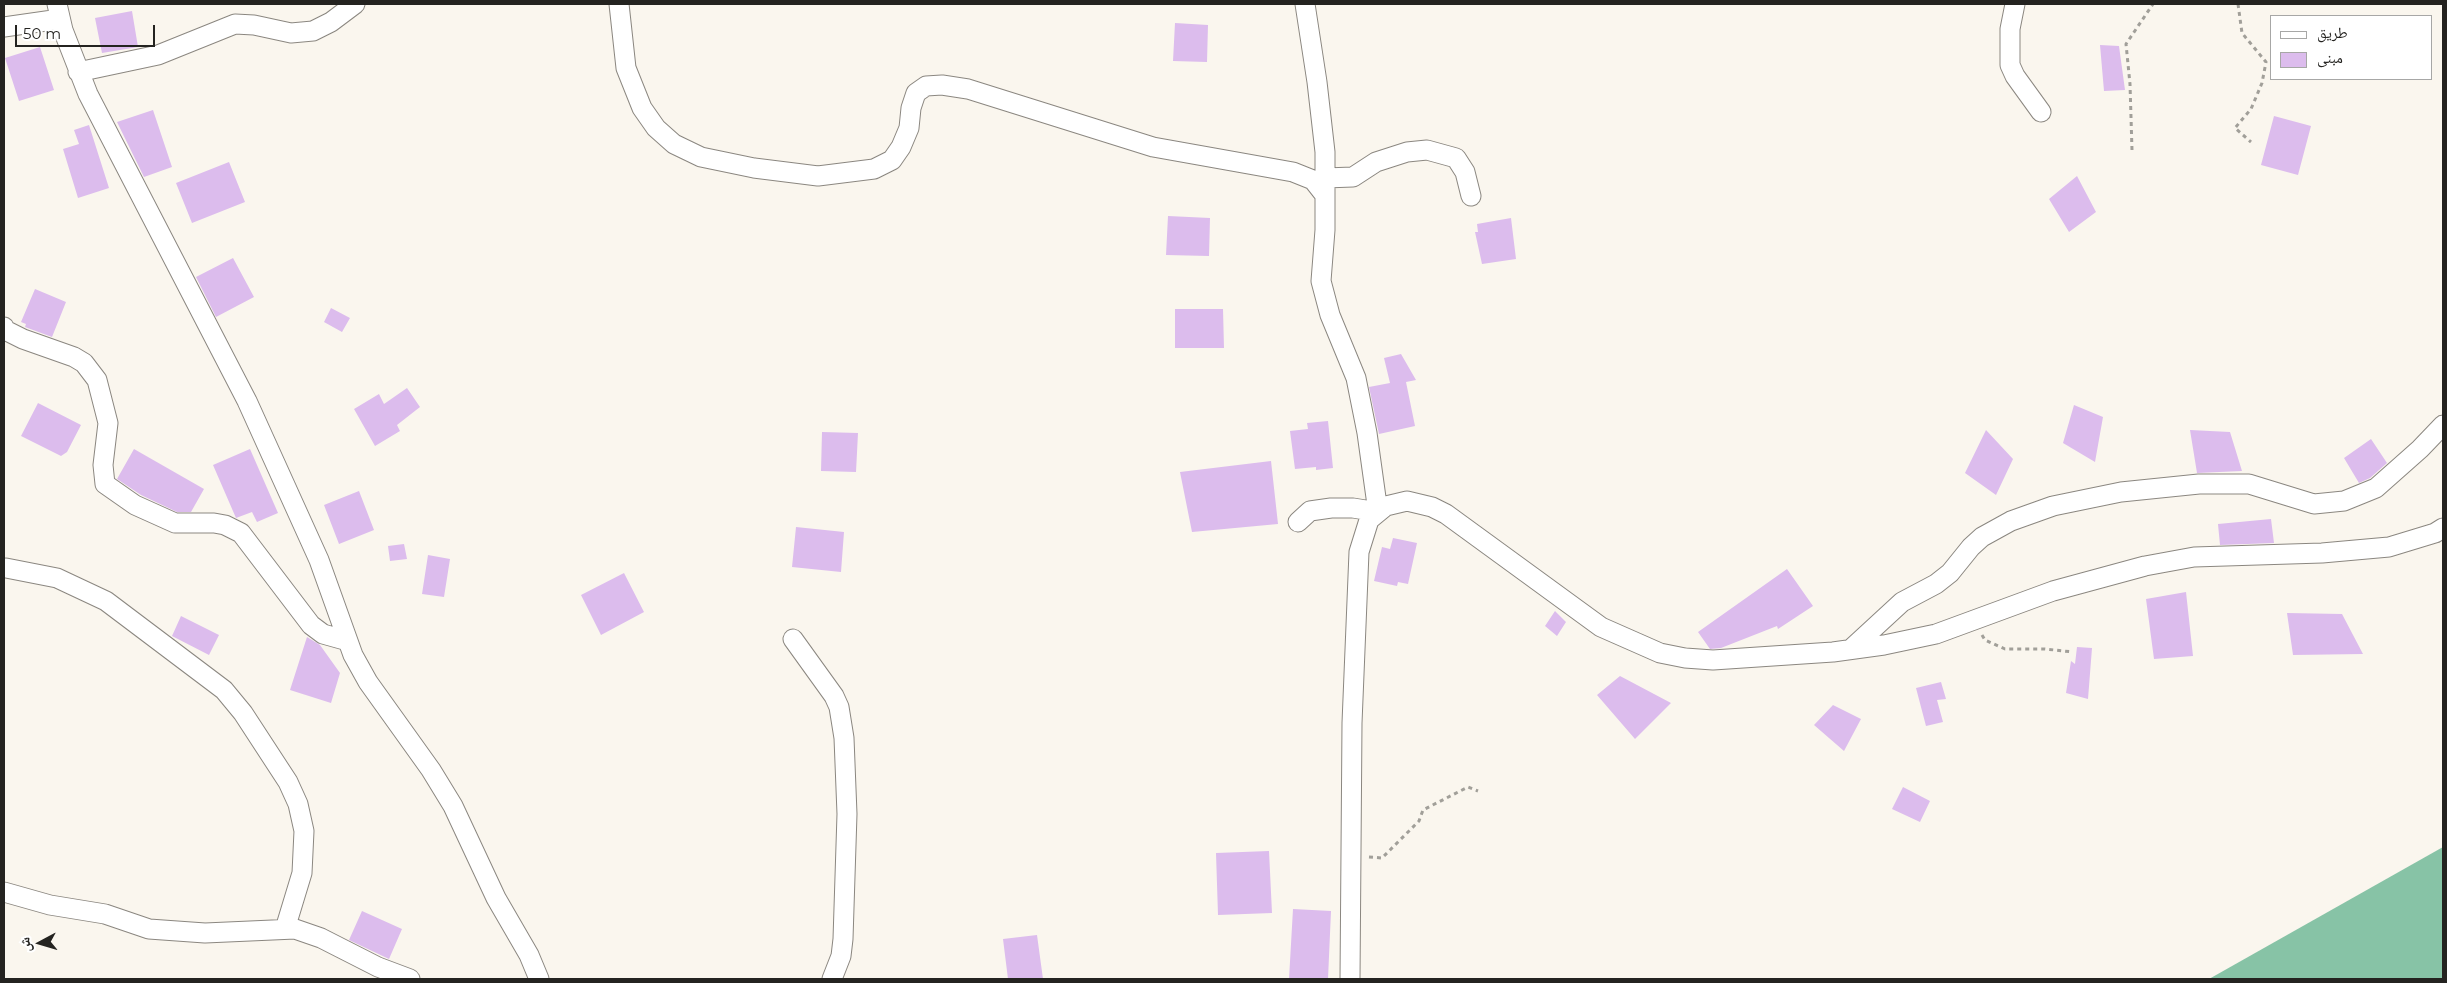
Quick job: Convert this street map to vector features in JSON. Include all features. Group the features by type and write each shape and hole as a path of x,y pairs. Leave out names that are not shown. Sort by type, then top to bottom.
{"street":[{"path":"78,72 158,55 235,24 254,25 291,34 313,31 331,22 355,4"},
{"path":"619,4 626,68 642,108 656,128 674,144 701,157 754,168 818,176 874,169 892,160 901,147 909,128 911,108 916,93 926,86 942,85 968,90 1152,147 1298,173 1324,186 1353,177 1376,162 1407,152 1427,150 1456,158 1465,172 1471,196"},
{"path":"1304,4 1324,132 1321,281 1330,315 1356,378 1367,433 1378,512"},
{"path":"2015,4 2010,29 2010,65 2015,76 2041,112"},
{"path":"4,27 58,11 78,72 124,167 193,294 247,401 319,560 348,641 368,682 431,770 453,806 496,898 529,955 540,979"},
{"path":"4,327 11,334 22,339 74,357 84,363 97,380 108,423 103,465 105,484 135,505 175,523 214,523 225,525 240,533 311,625 323,634 348,641"},
{"path":"1851,649 1889,613 1950,573 1971,547 1982,537 1997,528 2025,516 2053,506 2121,492 2199,484 2249,484 2314,504 2339,502 2376,488 2443,426"},
{"path":"1350,979 1351,856 1360,545 1369,520 1378,512 1396,503 1407,501 1432,507 1446,514 1601,626 1660,653 1685,658 1713,660 1884,646 1936,634 1974,622 2053,591 2145,566 2194,557 2322,553 2389,547 2435,533 2443,528"},
{"path":"1298,522 1310,512 1331,508 1353,508 1378,512"},
{"path":"6,568 57,578 106,601 224,690 243,713 288,782 298,804 304,831 302,873 285,929"},
{"path":"793,639 834,696 839,707 844,738 847,814 843,939 841,956 832,979"},
{"path":"4,892 50,905 105,914 149,929 205,933 295,929 378,967 410,979"}],"path":[{"path":"2132,150 2130,84 2126,44 2153,4"},
{"path":"2238,4 2242,33 2266,62 2262,84 2251,109 2235,128 2251,142"},
{"path":"1974,622 1986,640 2005,649 2045,649 2073,652"},
{"path":"1351,856 1382,858 1419,822 1423,810 1468,787 1478,791"}],"green space":[{"path":"2443,847 2443,979 2209,979"}],"building":[{"path":"132,11 138,47 102,53 95,18"},
{"path":"1175,23 1208,25 1207,62 1173,61"},
{"path":"2100,45 2119,46 2125,90 2104,91"},
{"path":"40,47 54,90 19,101 5,58"},
{"path":"153,110 172,167 144,177 117,122"},
{"path":"2274,116 2311,126 2298,175 2261,165"},
{"path":"89,125 109,188 78,198 63,149 79,144 74,130"},
{"path":"229,162 245,202 192,223 176,183"},
{"path":"2077,176 2096,212 2069,232 2049,199"},
{"path":"1168,216 1210,218 1209,256 1166,255"},
{"path":"1511,218 1516,259 1482,264 1475,232 1478,232 1477,224"},
{"path":"233,258 254,297 216,317 196,277"},
{"path":"35,289 66,302 52,337 25,327 26,324 21,322"},
{"path":"331,308 350,318 342,332 324,322"},
{"path":"1175,309 1223,309 1224,348 1175,348"},
{"path":"1401,354 1416,380 1406,382 1415,426 1379,434 1369,387 1390,383 1384,358"},
{"path":"407,388 420,407 397,425 400,431 375,446 354,409 379,394 384,404"},
{"path":"38,403 81,425 67,452 61,456 21,436"},
{"path":"2074,405 2103,417 2095,462 2063,443"},
{"path":"1328,421 1333,468 1316,470 1316,467 1295,469 1290,431 1308,429 1307,423"},
{"path":"1986,430 2013,459 1996,495 1965,473"},
{"path":"2190,430 2230,432 2242,471 2197,473"},
{"path":"822,432 858,433 856,472 821,471"},
{"path":"2371,439 2387,463 2370,478 2359,483 2344,458"},
{"path":"134,449 204,489 191,512 177,512 141,495 117,479"},
{"path":"250,449 278,513 257,522 252,512 236,518 213,465"},
{"path":"1271,461 1278,524 1192,532 1180,472"},
{"path":"359,491 374,530 339,544 324,505"},
{"path":"2271,519 2274,543 2220,545 2218,524"},
{"path":"796,527 844,532 841,572 792,567"},
{"path":"1393,538 1417,543 1408,584 1398,582 1397,586 1374,581 1382,547 1390,549"},
{"path":"404,544 407,559 390,561 388,546"},
{"path":"428,555 450,559 444,597 422,594"},
{"path":"1787,569 1813,606 1778,629 1777,626 1721,648 1710,649 1698,632"},
{"path":"624,573 644,612 601,635 581,595"},
{"path":"2186,592 2193,656 2154,659 2146,599"},
{"path":"1555,611 1566,622 1557,636 1545,626"},
{"path":"2287,613 2342,614 2363,654 2293,655"},
{"path":"181,616 219,635 209,655 172,636"},
{"path":"307,637 320,645 340,673 331,703 290,690"},
{"path":"2077,647 2092,648 2088,699 2066,693 2071,661 2075,664"},
{"path":"1620,676 1671,703 1635,739 1597,695"},
{"path":"1941,682 1946,699 1937,700 1943,722 1926,726 1916,688"},
{"path":"1833,705 1861,719 1844,751 1814,725"},
{"path":"1903,787 1930,801 1920,822 1892,809"},
{"path":"1269,851 1272,913 1218,915 1216,853"},
{"path":"1293,909 1331,911 1328,979 1289,979"},
{"path":"362,911 402,929 389,959 349,940"},
{"path":"1037,935 1043,979 1008,979 1003,939"}]}
